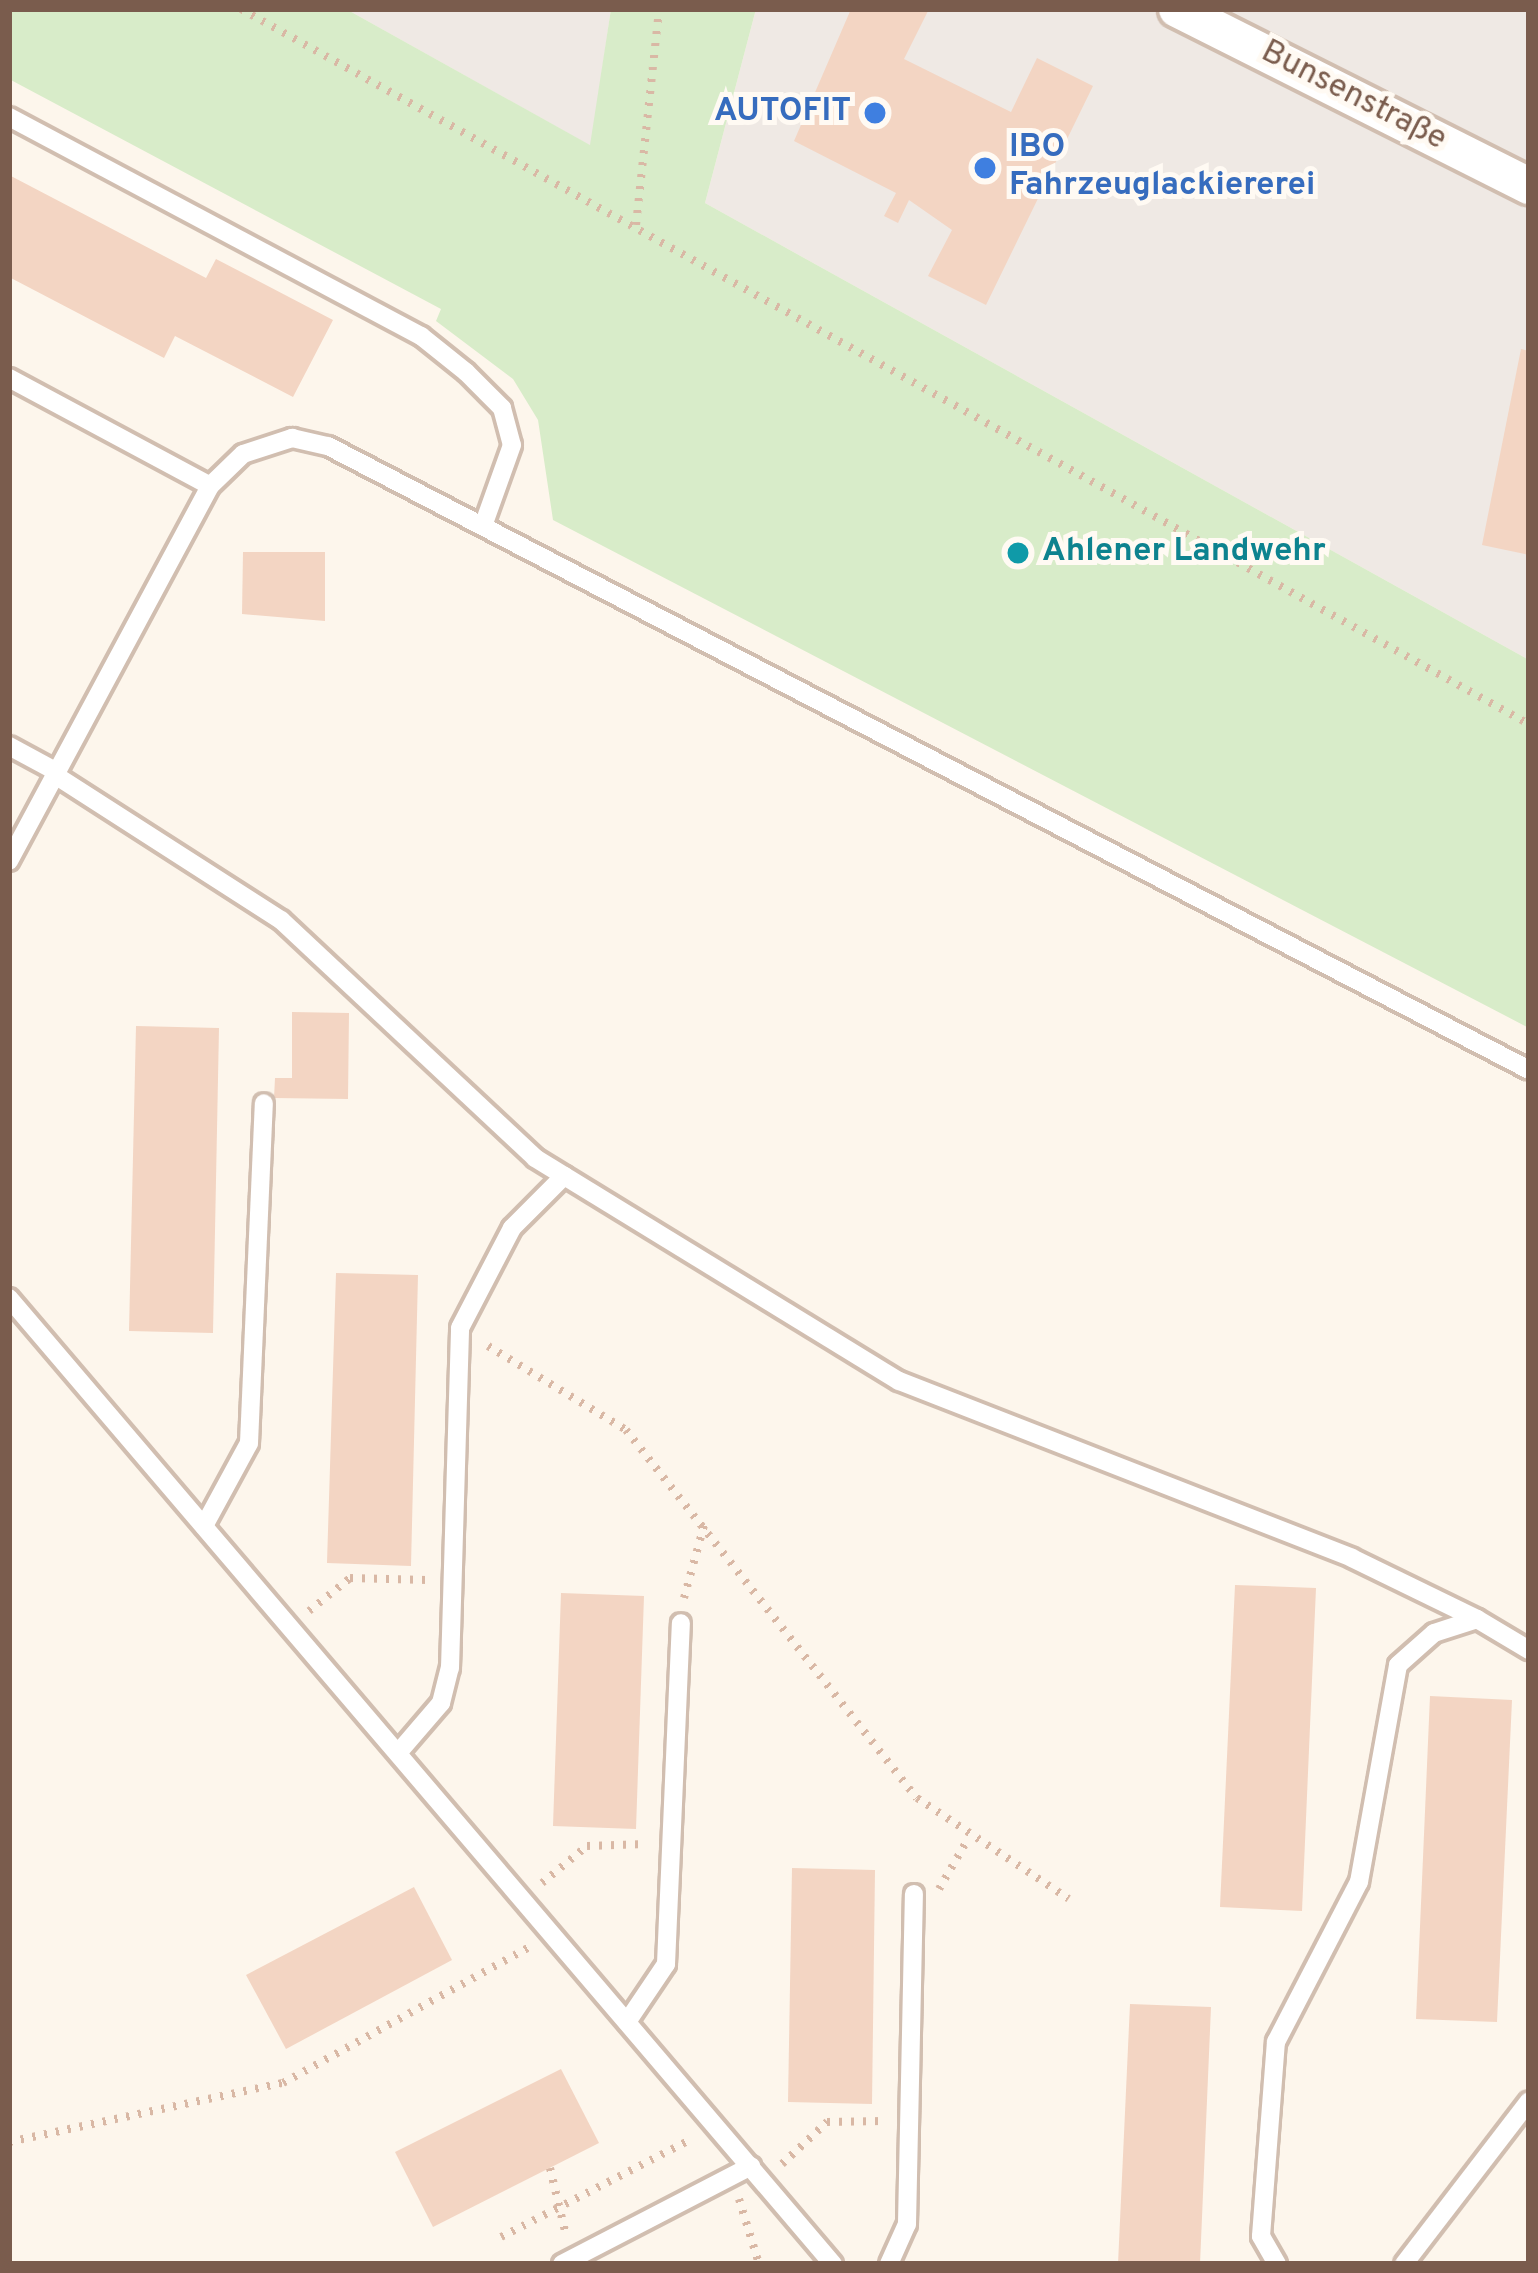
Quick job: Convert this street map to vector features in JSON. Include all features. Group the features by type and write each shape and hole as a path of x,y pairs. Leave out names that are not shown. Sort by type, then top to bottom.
{"street":[{"name":"Bunsenstraße","path":"1177,9 1529,186"}],"lane":[{"path":"9,117 421,336 466,372 502,408 512,445 483,526"},
{"path":"9,378 210,486"},
{"path":"9,861 210,486 243,454 292,438 483,526 1529,1070"},
{"path":"9,746 281,920 491,1126 899,1382 1352,1558 1529,1650"},
{"path":"204,1526 250,1443 264,1103"},
{"path":"398,1753 442,1703 453,1581 463,1318 512,1228 564,1175"},
{"path":"9,1298 717,2126 750,2174 833,2264"},
{"path":"1277,2264 1261,2236 1276,2042 1359,1882 1398,1665 1434,1633 1477,1619"},
{"path":"627,2022 666,1964 681,1623"},
{"path":"890,2264 907,2224 914,1894"},
{"path":"1404,2264 1529,2101"},
{"path":"566,2262 750,2174"}],"path":[{"path":"241,9 1529,724"},
{"path":"636,225 659,9"},
{"path":"463,1318 496,1355 626,1430 705,1522 917,1798 968,1839 1069,1899"},
{"path":"681,1623 705,1522"},
{"path":"290,1627 350,1578 453,1581"},
{"path":"914,1894 945,1887 968,1839"},
{"path":"523,1899 587,1846 672,1843"},
{"path":"9,2142 283,2083 500,1972 548,1929"},
{"path":"759,2264 746,2249 750,2174 827,2122 909,2120"},
{"path":"501,2237 717,2126"},
{"path":"550,2168 566,2262"}],"shaded area":[{"path":"346,9 611,9 591,146"},
{"path":"756,9 1529,9 1529,660 705,203"}],"green space":[{"path":"9,9 346,9 590,145 611,9 756,9 705,203 1529,660 1529,1028 553,520 538,420 513,379 436,321 441,309 9,79"}],"building":[{"path":"851,9 929,9 904,59 1011,112 1037,58 1093,86 986,305 928,276 952,230 909,200 898,223 884,216 896,193 794,141"},
{"path":"9,175 206,278 216,259 333,320 293,397 175,336 164,358 9,277"},
{"path":"1521,349 1529,351 1529,555 1482,545"},
{"path":"243,552 325,552 325,621 242,614"},
{"path":"292,1012 349,1013 348,1099 274,1098 275,1078 292,1078"},
{"path":"136,1026 219,1028 213,1333 129,1331"},
{"path":"336,1273 418,1275 411,1566 327,1563"},
{"path":"1235,1585 1316,1588 1302,1911 1220,1907"},
{"path":"561,1593 644,1596 636,1829 553,1826"},
{"path":"1430,1696 1512,1700 1497,2022 1416,2019"},
{"path":"792,1868 875,1870 872,2104 788,2102"},
{"path":"414,1887 452,1960 286,2049 246,1975"},
{"path":"1130,2004 1211,2007 1200,2264 1118,2264"},
{"path":"561,2069 599,2143 433,2227 395,2152"}],"place":[{"name":"AUTOFIT","path":"875,113"},
{"name":"IBO Fahrzeuglackiererei","path":"985,168"},
{"name":"Ahlener Landwehr","path":"1018,553"}]}
